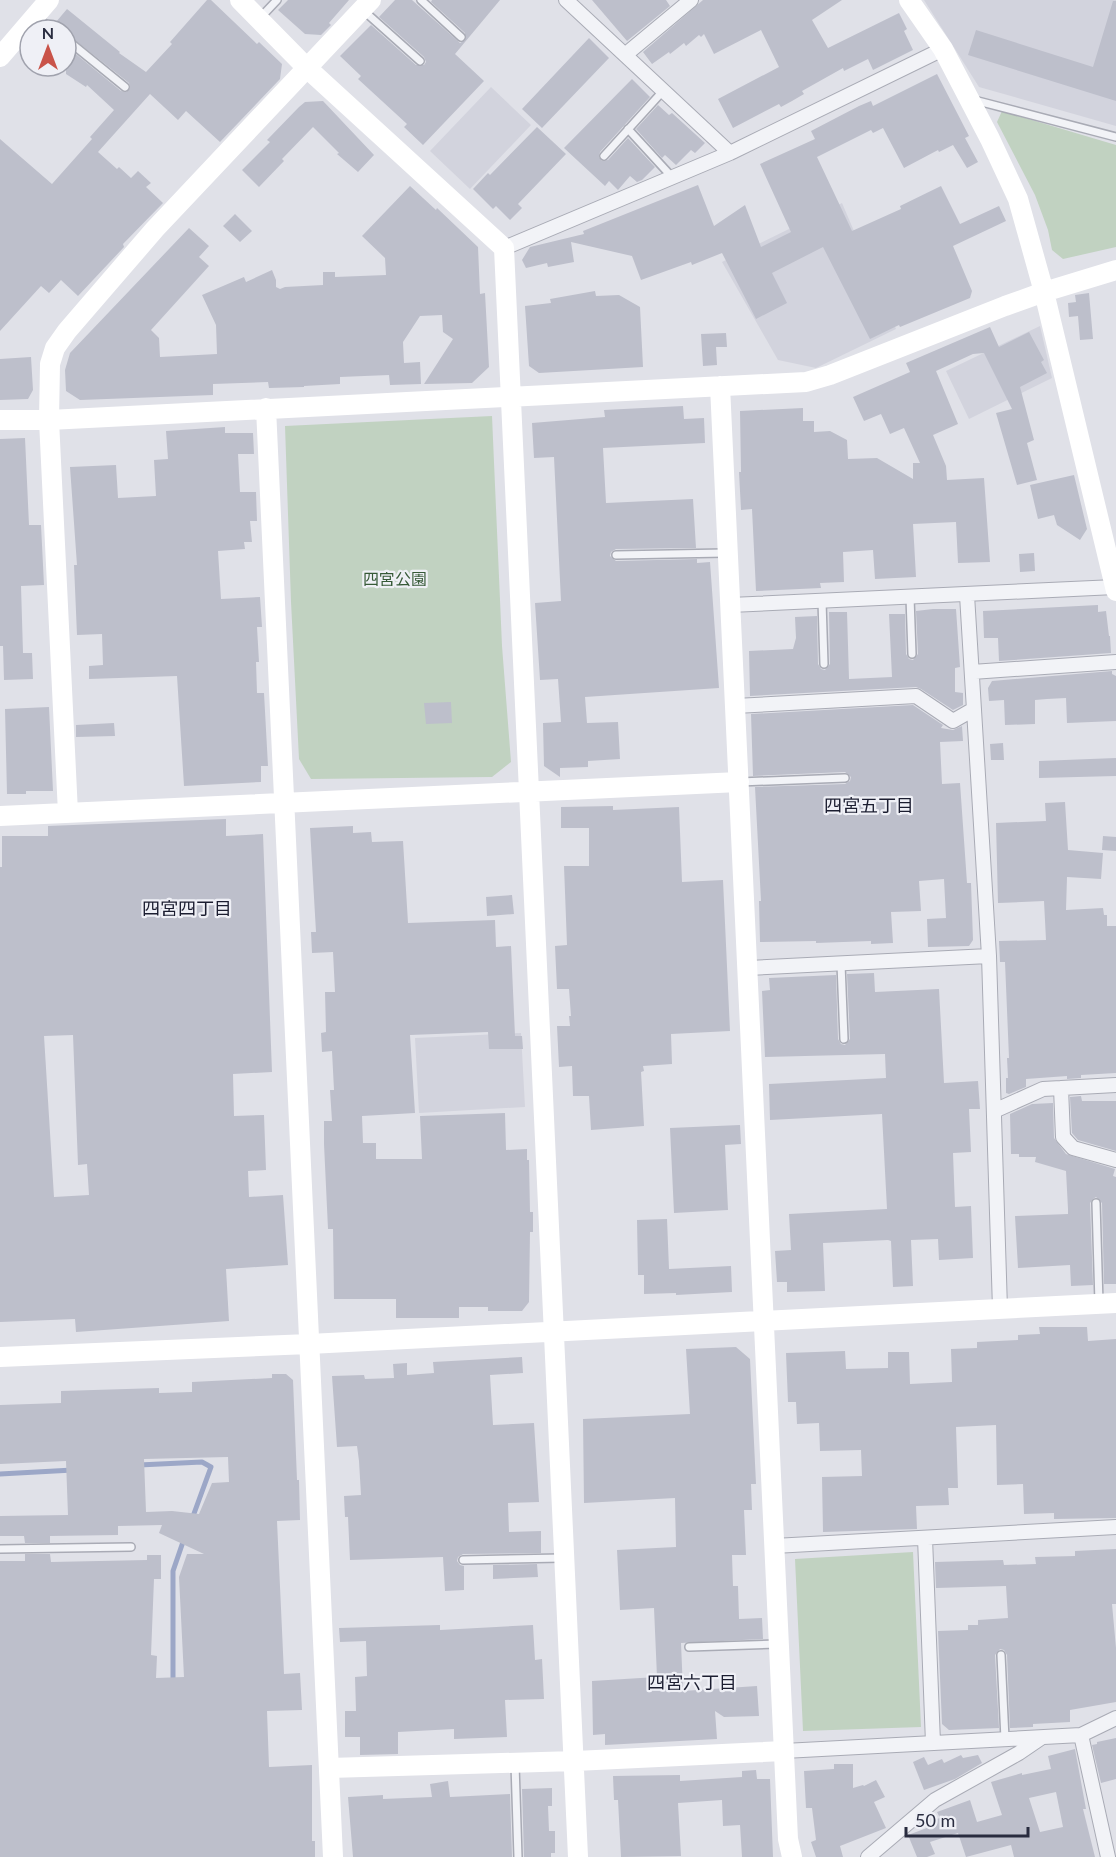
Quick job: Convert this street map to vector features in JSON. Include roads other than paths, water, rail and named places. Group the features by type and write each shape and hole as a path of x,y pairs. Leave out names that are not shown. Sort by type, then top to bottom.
{"street":[{"path":"0,57 49,0"},
{"path":"240,0 307,68 504,248 578,1857"},
{"path":"625,55 691,0"},
{"path":"730,605 1116,589 1044,292 1018,199 971,99 943,49 909,0"},
{"path":"575,3 625,55 730,153"},
{"path":"68,813 49,420 50,364 55,348 155,229 367,5"},
{"path":"504,248 730,153 943,49"},
{"path":"0,420 49,420 806,382 830,375 1005,306 1116,270"},
{"path":"720,386 788,1839 792,1857"},
{"path":"266,408 333,1857"},
{"path":"967,595 989,956 1000,1309"},
{"path":"972,672 1116,662"},
{"path":"735,706 916,696 953,721 974,709"},
{"path":"0,816 739,782"},
{"path":"748,968 989,956"},
{"path":"994,1111 1043,1089 1116,1085"},
{"path":"1061,1088 1063,1137 1073,1149 1116,1160"},
{"path":"0,1357 763,1322 1108,1303"},
{"path":"774,1546 1116,1527"},
{"path":"925,1538 933,1743"},
{"path":"329,1768 575,1761 1081,1735 1116,1718"},
{"path":"1081,1735 1110,1850"},
{"path":"868,1857 935,1800 1043,1737"}],"lane":[{"path":"259,19 277,0"},
{"path":"421,0 461,37"},
{"path":"367,5 420,60"},
{"path":"78,49 125,87"},
{"path":"604,156 663,91"},
{"path":"971,99 1116,137"},
{"path":"628,129 672,177"},
{"path":"616,555 728,553"},
{"path":"910,597 912,654"},
{"path":"822,601 824,664"},
{"path":"739,782 845,778"},
{"path":"841,963 844,1039"},
{"path":"1096,1203 1108,1303"},
{"path":"0,1549 131,1546"},
{"path":"463,1560 564,1558"},
{"path":"689,1647 779,1644"},
{"path":"1001,1655 1005,1739"},
{"path":"515,1763 518,1857"}],"waterway":[{"path":"139,1465 202,1462 211,1467 192,1519"},
{"path":"0,1474 73,1470"},
{"path":"173,1684 173,1571 184,1539"}],"district":[{"name":"四宮五丁目","path":"869,805"},
{"name":"四宮四丁目","path":"187,908"},
{"name":"四宮六丁目","path":"692,1682"}],"park label":[{"name":"四宮公園","path":"395,578"}]}
